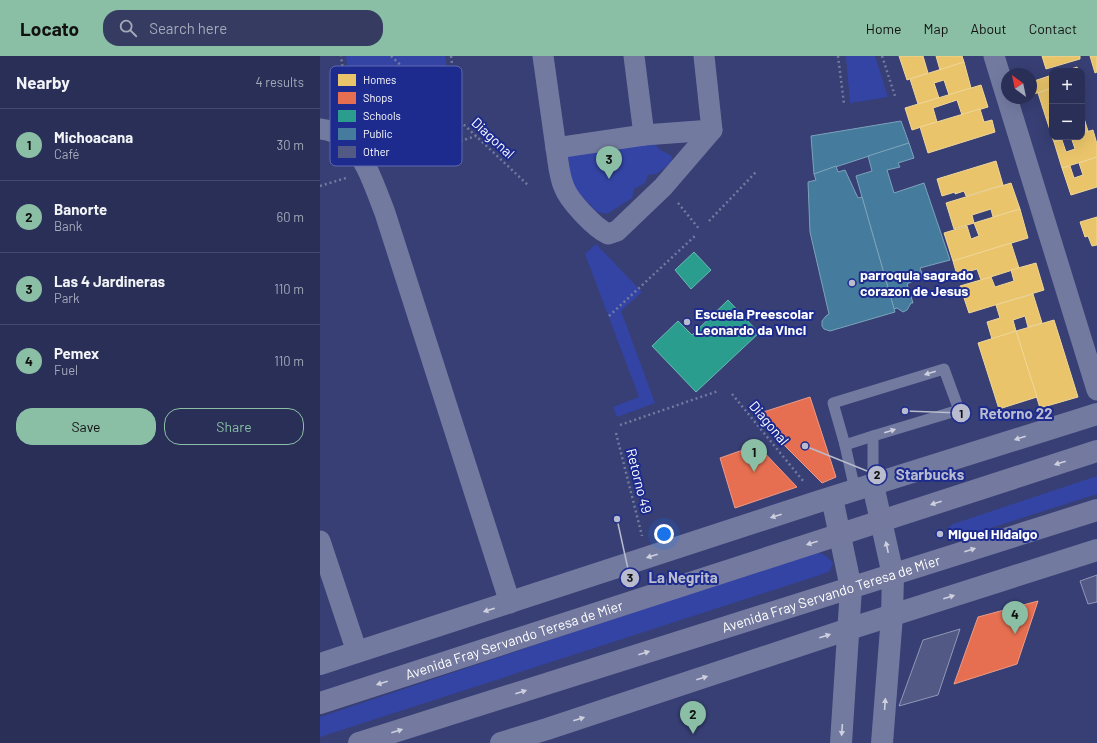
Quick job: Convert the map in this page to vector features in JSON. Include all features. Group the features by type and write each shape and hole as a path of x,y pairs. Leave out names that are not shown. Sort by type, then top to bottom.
{"main road":[{"name":"Avenida Fray Servando Teresa de Mier","path":"320,703 1097,451"},
{"name":"Avenida Fray Servando Teresa de Mier","path":"359,743 1097,510"}],"street":[{"path":"542,56 563,186 568,196 594,225 600,231 608,234 617,231 664,186 712,130 704,56"},
{"path":"634,56 644,136"},
{"path":"994,56 1097,390"},
{"path":"556,148 644,136 712,130"},
{"path":"365,166 385,213 510,603"},
{"path":"320,664 1097,414"},
{"path":"864,488 881,521 893,574 892,616 882,743"},
{"path":"826,500 840,534 851,588 841,743"},
{"path":"320,541 357,652"},
{"path":"501,743 550,736 849,628 892,616 1097,550"}],"lane":[{"path":"845,445 959,410 944,369 833,403 845,445 864,488"},
{"path":"864,488 873,436"}],"path":[{"path":"341,56 342,66"},
{"name":"Diagonal","path":"391,56 402,66"},
{"path":"451,56 452,66"},
{"path":"838,56 844,104"},
{"path":"882,56 895,96"},
{"path":"323,130 330,116"},
{"name":"Diagonal","path":"462,123 529,186"},
{"path":"462,141 476,136"},
{"path":"320,186 383,166"},
{"path":"709,221 756,172"},
{"path":"664,186 700,230"},
{"path":"608,316 696,235"},
{"path":"620,425 718,391"},
{"name":"Diagonal","path":"732,394 826,500"},
{"name":"Retorno 49","path":"616,433 648,558"}],"shaded area":[{"path":"346,56 445,56 446,66 347,66"},
{"path":"846,56 875,56 888,97 850,103"},
{"path":"652,140 659,149 672,156 671,163 656,174 648,175 645,183 634,189 632,198 607,214 597,212 572,186 567,151"},
{"path":"596,244 642,292 621,311 655,403 617,417 613,407 639,397 585,254"},
{"path":"1097,476 1097,494 956,539 948,538 948,528 953,524"},
{"path":"816,551 826,556 833,563 829,572 320,737 320,717"}],"building: Homes":[{"path":"899,56 923,56 928,73 907,80"},
{"path":"936,56 962,56 964,62 940,70"},
{"path":"1042,56 1080,56 1080,59 1046,69"},
{"path":"1090,56 1097,56 1097,72 1095,73"},
{"path":"964,62 971,88 949,95 944,80 934,83 939,98 918,104 910,79"},
{"path":"1049,76 1049,89 1037,93 1037,80"},
{"path":"981,85 988,107 962,115 957,100 933,108 937,122 912,130 905,108"},
{"path":"1049,89 1049,118 1046,118 1038,93"},
{"path":"980,109 984,122 992,120 995,132 928,153 920,127"},
{"path":"1046,118 1049,118 1049,127"},
{"path":"1085,122 1088,131 1085,132"},
{"path":"1093,130 1097,144 1097,157 1062,168 1054,142 1062,140 1066,152 1075,149 1072,140 1085,140 1085,132"},
{"path":"1097,157 1097,187 1071,195 1062,168 1070,166 1074,178 1083,175 1079,163"},
{"path":"996,161 1003,185 966,196 964,191 942,196 937,179"},
{"path":"1011,183 1020,209 993,217 991,209 972,215 974,223 954,229 946,203"},
{"path":"1020,209 1028,238 953,261 944,233 967,226 971,239 979,236 974,223"},
{"path":"1097,217 1097,245 1092,246 1088,236 1085,237 1080,222"},
{"path":"1011,243 1019,268 981,280 977,269 957,275 953,261"},
{"path":"1036,263 1044,290 969,313 960,286 991,277 995,287 1014,281 1011,270"},
{"path":"1033,294 1042,323 1028,327 1025,316 1013,320 1016,331 992,339 987,322 1000,318 996,305"},
{"path":"1054,320 1078,397 1040,408 1016,331"},
{"path":"1016,331 1037,397 999,409 978,343"}],"building: Shops":[{"path":"810,397 836,477 822,483 754,415"},
{"path":"757,445 797,487 735,508 720,458"},
{"path":"1038,601 1017,664 954,684 978,617"}],"building: Schools":[{"path":"694,252 711,270 691,289 675,270"},
{"path":"728,300 759,333 696,392 652,346 678,321 692,335"}],"building: Public":[{"path":"901,121 909,143 814,174 811,136"},
{"path":"909,143 914,158 898,163 900,167 887,170 894,193 924,183 950,260 920,268 923,276 907,284 913,303 911,303 907,310 903,312 897,308 894,309 856,176 872,171 868,156"},
{"path":"836,166 838,172 845,170 858,198 862,197 895,312 830,331 824,329 822,326 822,321 829,314 810,232 808,182 816,180 814,174"}],"building: Other":[{"path":"1097,575 1097,602 1088,604 1080,581"},
{"path":"960,629 938,695 899,706 923,640"}],"place":[{"name":"Las 4 Jardineras","path":"609,179"},
{"name":"parroquia sagrado corazon de Jesus","path":"852,283"},
{"name":"Escuela Preescolar Leonardo da Vinci","path":"687,322"},
{"name":"Retorno 22","path":"905,411"},
{"name":"Starbucks","path":"805,446"},
{"name":"Michoacana","path":"754,472"},
{"name":"La Negrita","path":"617,519"},
{"name":"Miguel Hidalgo","path":"940,534"},
{"name":"Pemex","path":"1015,634"},
{"name":"Banorte","path":"693,734"}]}
